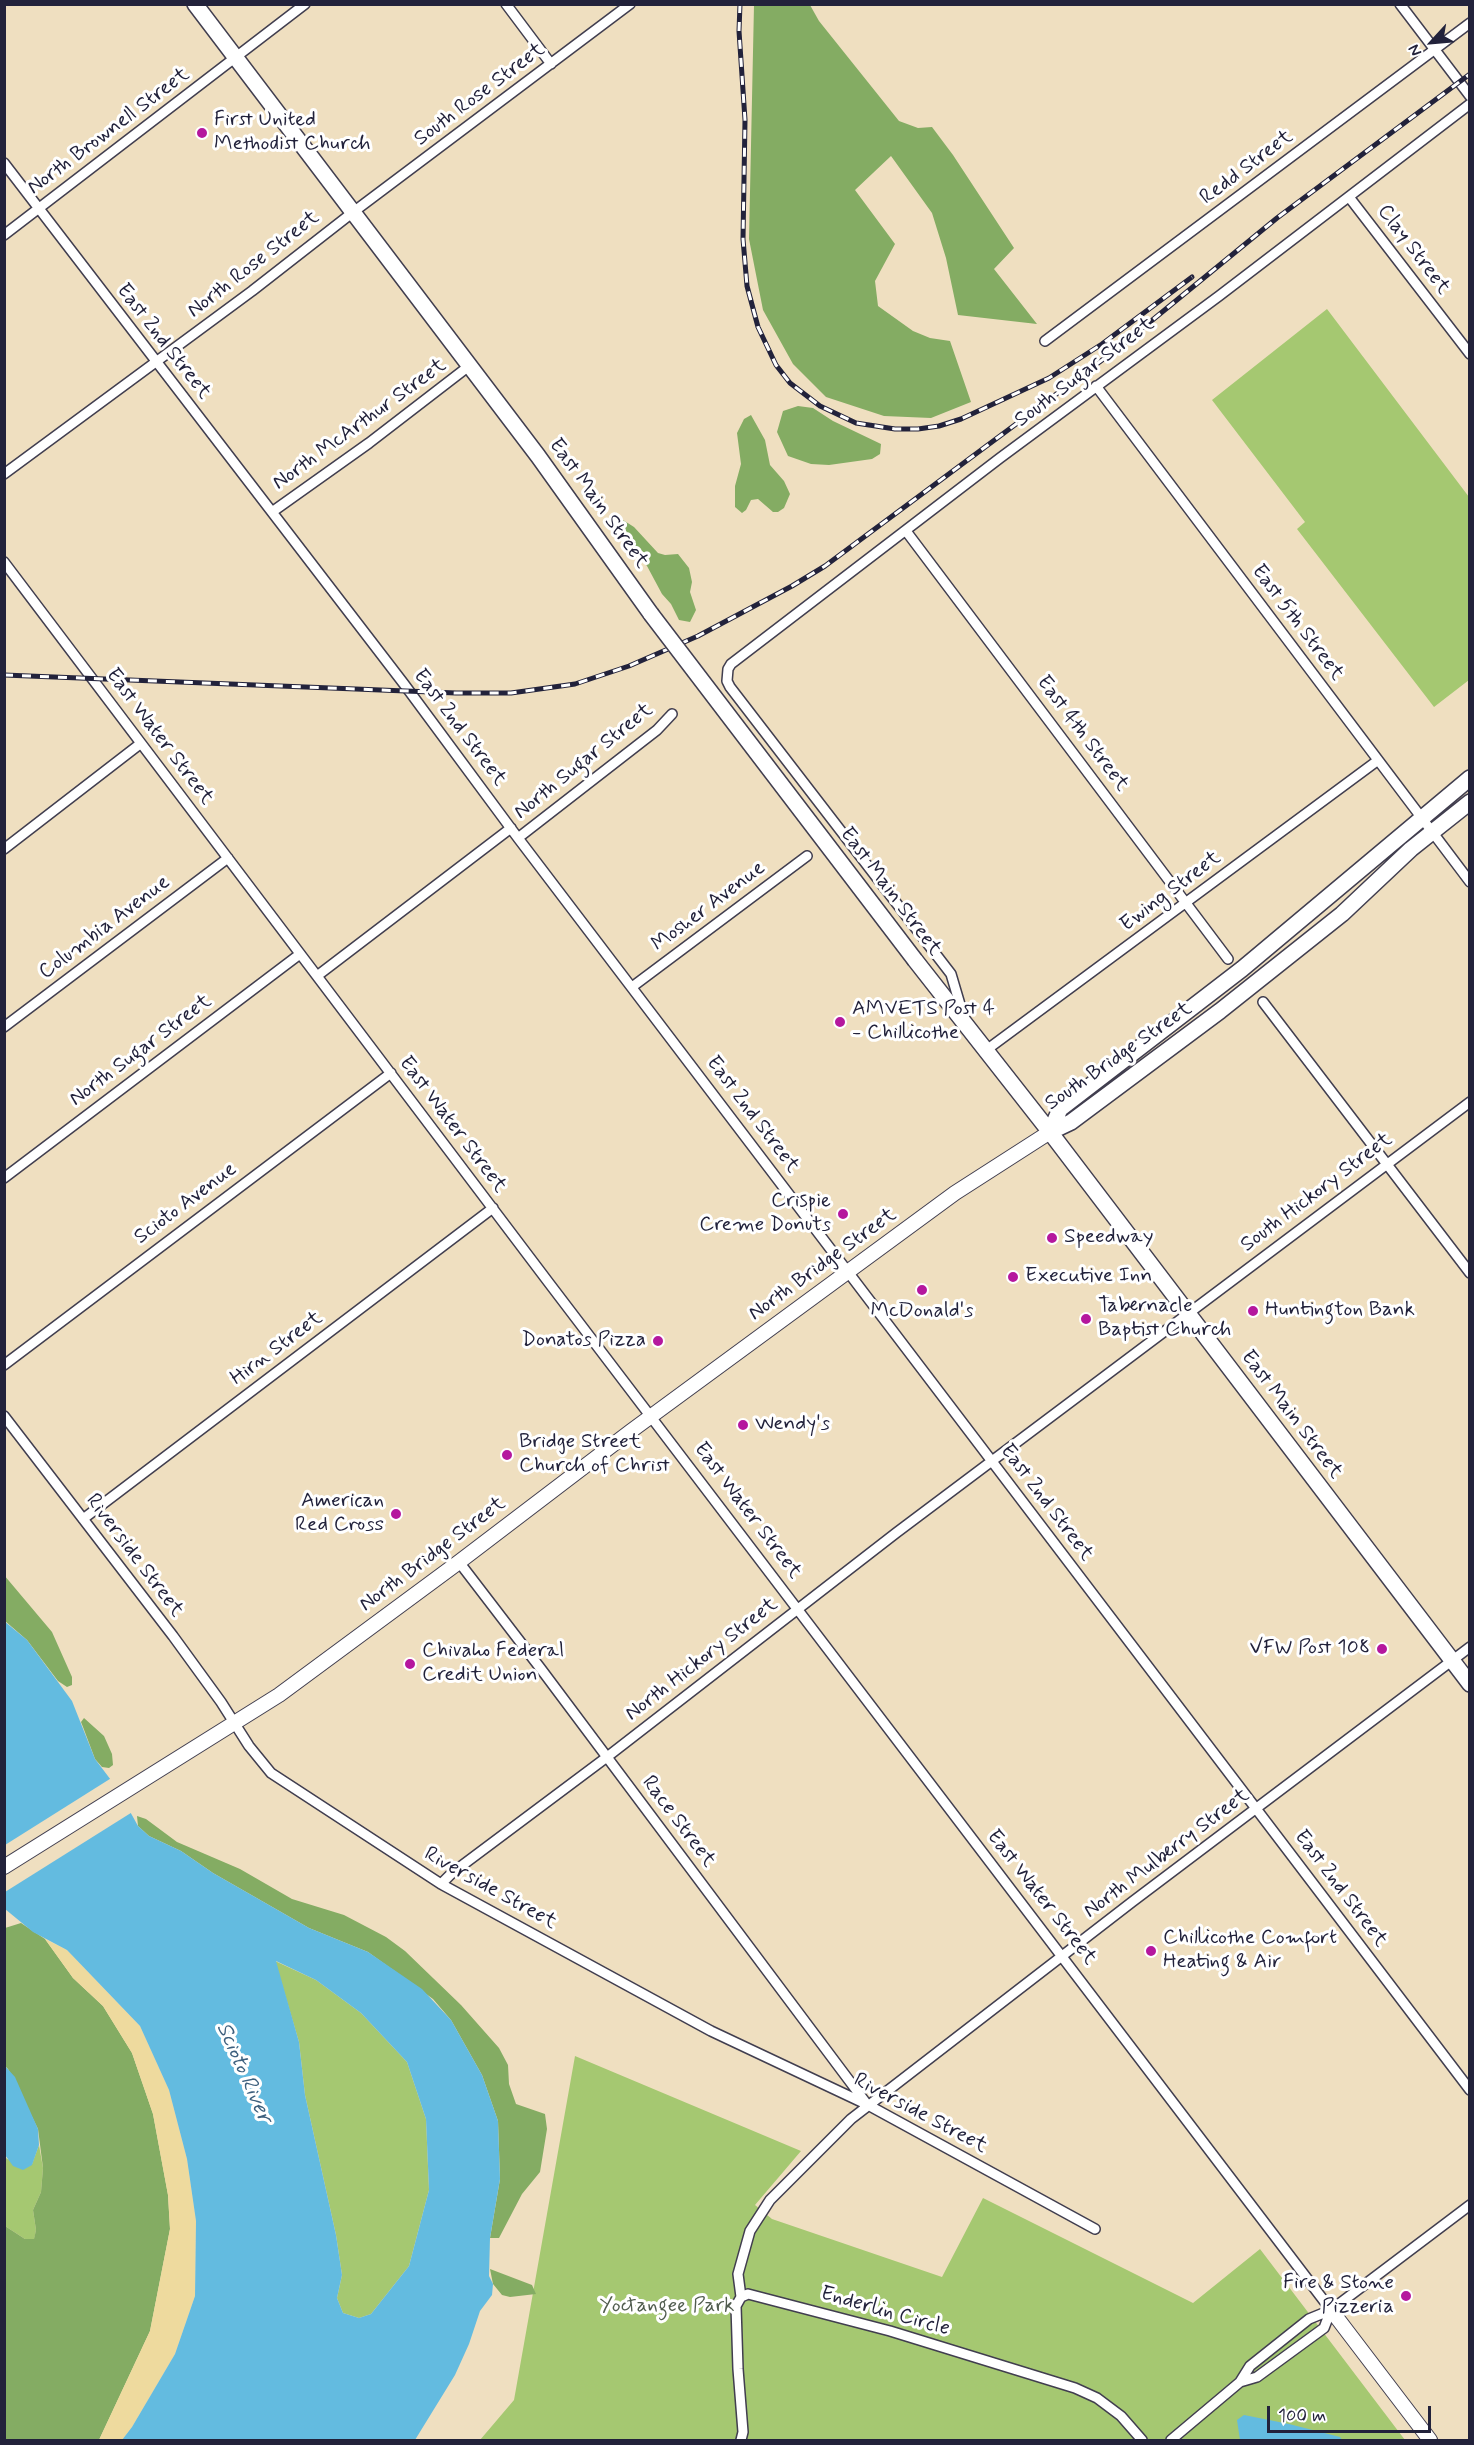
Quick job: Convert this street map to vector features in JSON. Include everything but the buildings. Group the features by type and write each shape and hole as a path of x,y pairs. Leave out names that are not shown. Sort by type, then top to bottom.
{"main road":[{"name":"East Main Street","path":"195,4 538,456 651,614 985,1051 1050,1132 1470,1684"},
{"name":"South Bridge Street","path":"1050,1132 1060,1109 1332,896 1420,818 1470,778"},
{"name":"South Bridge Street","path":"1050,1132 1071,1122 1220,1011 1341,914 1382,874 1470,802"},
{"name":"North Bridge Street","path":"4,1867 279,1695 459,1563 652,1416 956,1193 1050,1132"},
{"path":"1331,2310 1430,2440"}],"street":[{"name":"North Brownell Street","path":"4,235 305,4"},
{"path":"506,4 551,64"},
{"name":"South Rose Street","path":"352,213 630,4"},
{"path":"1400,4 1470,96"},
{"name":"Redd Street","path":"1045,341 1470,23"},
{"name":"South Sugar Street","path":"727,674 731,664 1470,104"},
{"name":"East 2nd Street","path":"4,163 155,363 272,512 848,1274 993,1461 1470,2090"},
{"name":"Clay Street","path":"1349,197 1470,354"},
{"name":"North Rose Street","path":"4,474 155,363 352,213"},
{"name":"North McArthur Street","path":"272,512 369,443 469,366"},
{"name":"East 5th Street","path":"1096,386 1470,882"},
{"name":"East 4th Street","path":"906,531 1228,959"},
{"name":"East Water Street","path":"4,562 1331,2310"},
{"name":"East Main Street","path":"727,674 730,687 951,974 968,1028"},
{"name":"North Sugar Street","path":"518,838 657,730 672,714"},
{"path":"4,849 141,744"},
{"name":"Ewing Street","path":"985,1051 1377,761"},
{"name":"North Sugar Street","path":"318,976 511,828"},
{"name":"Mosher Avenue","path":"632,987 807,856"},
{"name":"Columbia Avenue","path":"4,1027 228,858"},
{"name":"North Sugar Street","path":"4,1178 300,954"},
{"path":"1263,1002 1470,1274"},
{"name":"Scioto Avenue","path":"4,1365 391,1073"},
{"name":"South Hickory Street","path":"1187,1313 1470,1102"},
{"name":"Hirn Street","path":"83,1519 493,1208"},
{"name":"North Hickory Street","path":"441,1884 798,1607 1187,1313"},
{"name":"Riverside Street","path":"4,1416 187,1655 254,1753 271,1773 441,1884 711,2031 868,2104 1095,2229"},
{"name":"Race Street","path":"459,1563 868,2104"},
{"name":"North Mulberry Street","path":"741,2297 738,2274 742,2253 750,2231 770,2200 868,2104 1470,1647"},
{"path":"1172,2440 1240,2382 1250,2366 1315,2315 1331,2310 1470,2205"},
{"name":"Enderlin Circle","path":"741,2297 748,2294 890,2331 1075,2388 1097,2398 1121,2416 1142,2440"},
{"path":"741,2297 736,2306 735,2326 742,2403 741,2440"},
{"path":"1240,2382 1257,2377 1324,2328 1331,2310"}],"green space":[{"path":"754,5 810,5 819,21 899,121 918,128 932,127 1014,248 994,269 1037,324 958,315 946,258 932,213 891,156 855,190 895,244 875,281 878,306 913,331 930,338 950,341 971,402 931,418 884,416 826,397 793,364 763,310 749,239"},
{"path":"1327,309 1469,497 1469,680 1434,707 1297,529 1305,522 1212,400"},
{"path":"798,406 813,408 833,421 881,444 880,454 872,459 829,465 811,464 788,456 777,432 783,411"},
{"path":"751,415 765,440 770,465 784,481 790,494 784,508 778,512 773,512 758,499 751,500 742,513 735,507 735,486 741,464 737,433 744,419"},
{"path":"623,520 634,527 658,553 678,554 689,568 692,582 690,592 696,610 690,622 679,620 647,566 626,537"},
{"path":"4,1575 52,1632 72,1677 72,1685 67,1687 58,1681 27,1640 5,1621"},
{"path":"84,1718 104,1736 112,1754 113,1765 109,1768 102,1767 95,1759 81,1722"},
{"path":"137,1816 146,1819 177,1842 240,1869 292,1899 344,1915 386,1937 405,1951 461,2005 499,2048 508,2065 509,2084 516,2104 545,2114 547,2129 540,2172 522,2194 499,2238 490,2238 500,2179 498,2121 482,2075 451,2020 433,1999 368,1952 309,1928 213,1873 181,1851 149,1836 138,1826"},
{"path":"21,1923 45,1939 73,1978 103,2006 132,2053 153,2114 168,2195 170,2229 150,2331 99,2440 5,2440 5,2226 25,2239 34,2239 36,2230 33,2210 41,2192 43,2168 38,2129 5,2066 5,1928"},
{"path":"275,1961 316,1980 361,2013 407,2062 426,2119 429,2190 409,2266 371,2314 359,2318 343,2313 337,2298 342,2275 336,2235 305,2095 299,2042"},
{"name":"Yoctangee Park","path":"575,2056 801,2151 755,2205 772,2219 942,2277 983,2198 1193,2303 1260,2249 1405,2440 480,2440 514,2400"},
{"path":"39,2145 43,2168 41,2192 33,2210 36,2230 34,2240 25,2239 5,2226 4,2155 7,2159 32,2164"},
{"path":"490,2269 532,2285 536,2294 510,2297 502,2295 493,2284"}],"sand":[{"path":"45,1939 67,1950 140,2026 169,2090 187,2159 196,2221 195,2296 175,2354 122,2440 99,2440 150,2331 170,2229 168,2195 153,2114 132,2053 103,2006 73,1978"}],"water":[{"name":"Scioto River","path":"4,1621 27,1640 72,1701 95,1759 117,1788 138,1826 149,1836 181,1851 213,1873 309,1928 368,1952 422,1989 451,2020 482,2075 498,2121 500,2179 490,2238 489,2276 493,2284 492,2295 480,2311 455,2375 415,2440 122,2440 175,2354 195,2296 196,2221 187,2159 169,2090 140,2026 67,1950 33,1932 5,1909","holes":["276,1961 316,1980 361,2013 407,2062 426,2119 429,2190 409,2266 371,2314 359,2318 343,2313 337,2298 342,2275 336,2235 305,2095 299,2042"]},
{"path":"5,2066 15,2077 38,2129 39,2145 32,2165 23,2170 13,2166 5,2155"},
{"path":"1244,2415 1340,2437 1342,2440 1240,2440 1237,2420"}],"pier":[{"path":"113,1777 134,1811 5,1892 5,1845"}],"railway":[{"path":"740,4 739,31 745,120 743,239 747,286 758,327 776,365 790,383 820,406 856,423 895,429 939,426 961,419 1049,378 1102,344 1192,277"},
{"path":"4,675 456,693 511,693 575,684 629,666 698,636 825,566 1117,349 1277,218 1470,74"}],"place":[{"name":"First United Methodist Church","path":"202,133"},
{"name":"AMVETS Post 4 - Chillicothe","path":"840,1022"},
{"name":"Crispie Creme Donuts","path":"843,1214"},
{"name":"Speedway","path":"1052,1238"},
{"name":"Executive Inn","path":"1013,1277"},
{"name":"McDonald's","path":"922,1290"},
{"name":"Huntington Bank","path":"1253,1311"},
{"name":"Tabernacle Baptist Church","path":"1086,1319"},
{"name":"Donatos Pizza","path":"658,1341"},
{"name":"Wendy's","path":"743,1425"},
{"name":"Bridge Street Church of Christ","path":"507,1455"},
{"name":"American Red Cross","path":"396,1514"},
{"name":"VFW Post 108","path":"1382,1649"},
{"name":"Chivaho Federal Credit Union","path":"410,1664"},
{"name":"Chillicothe Comfort Heating & Air","path":"1151,1951"},
{"name":"Fire & Stone Pizzeria","path":"1406,2296"}]}
